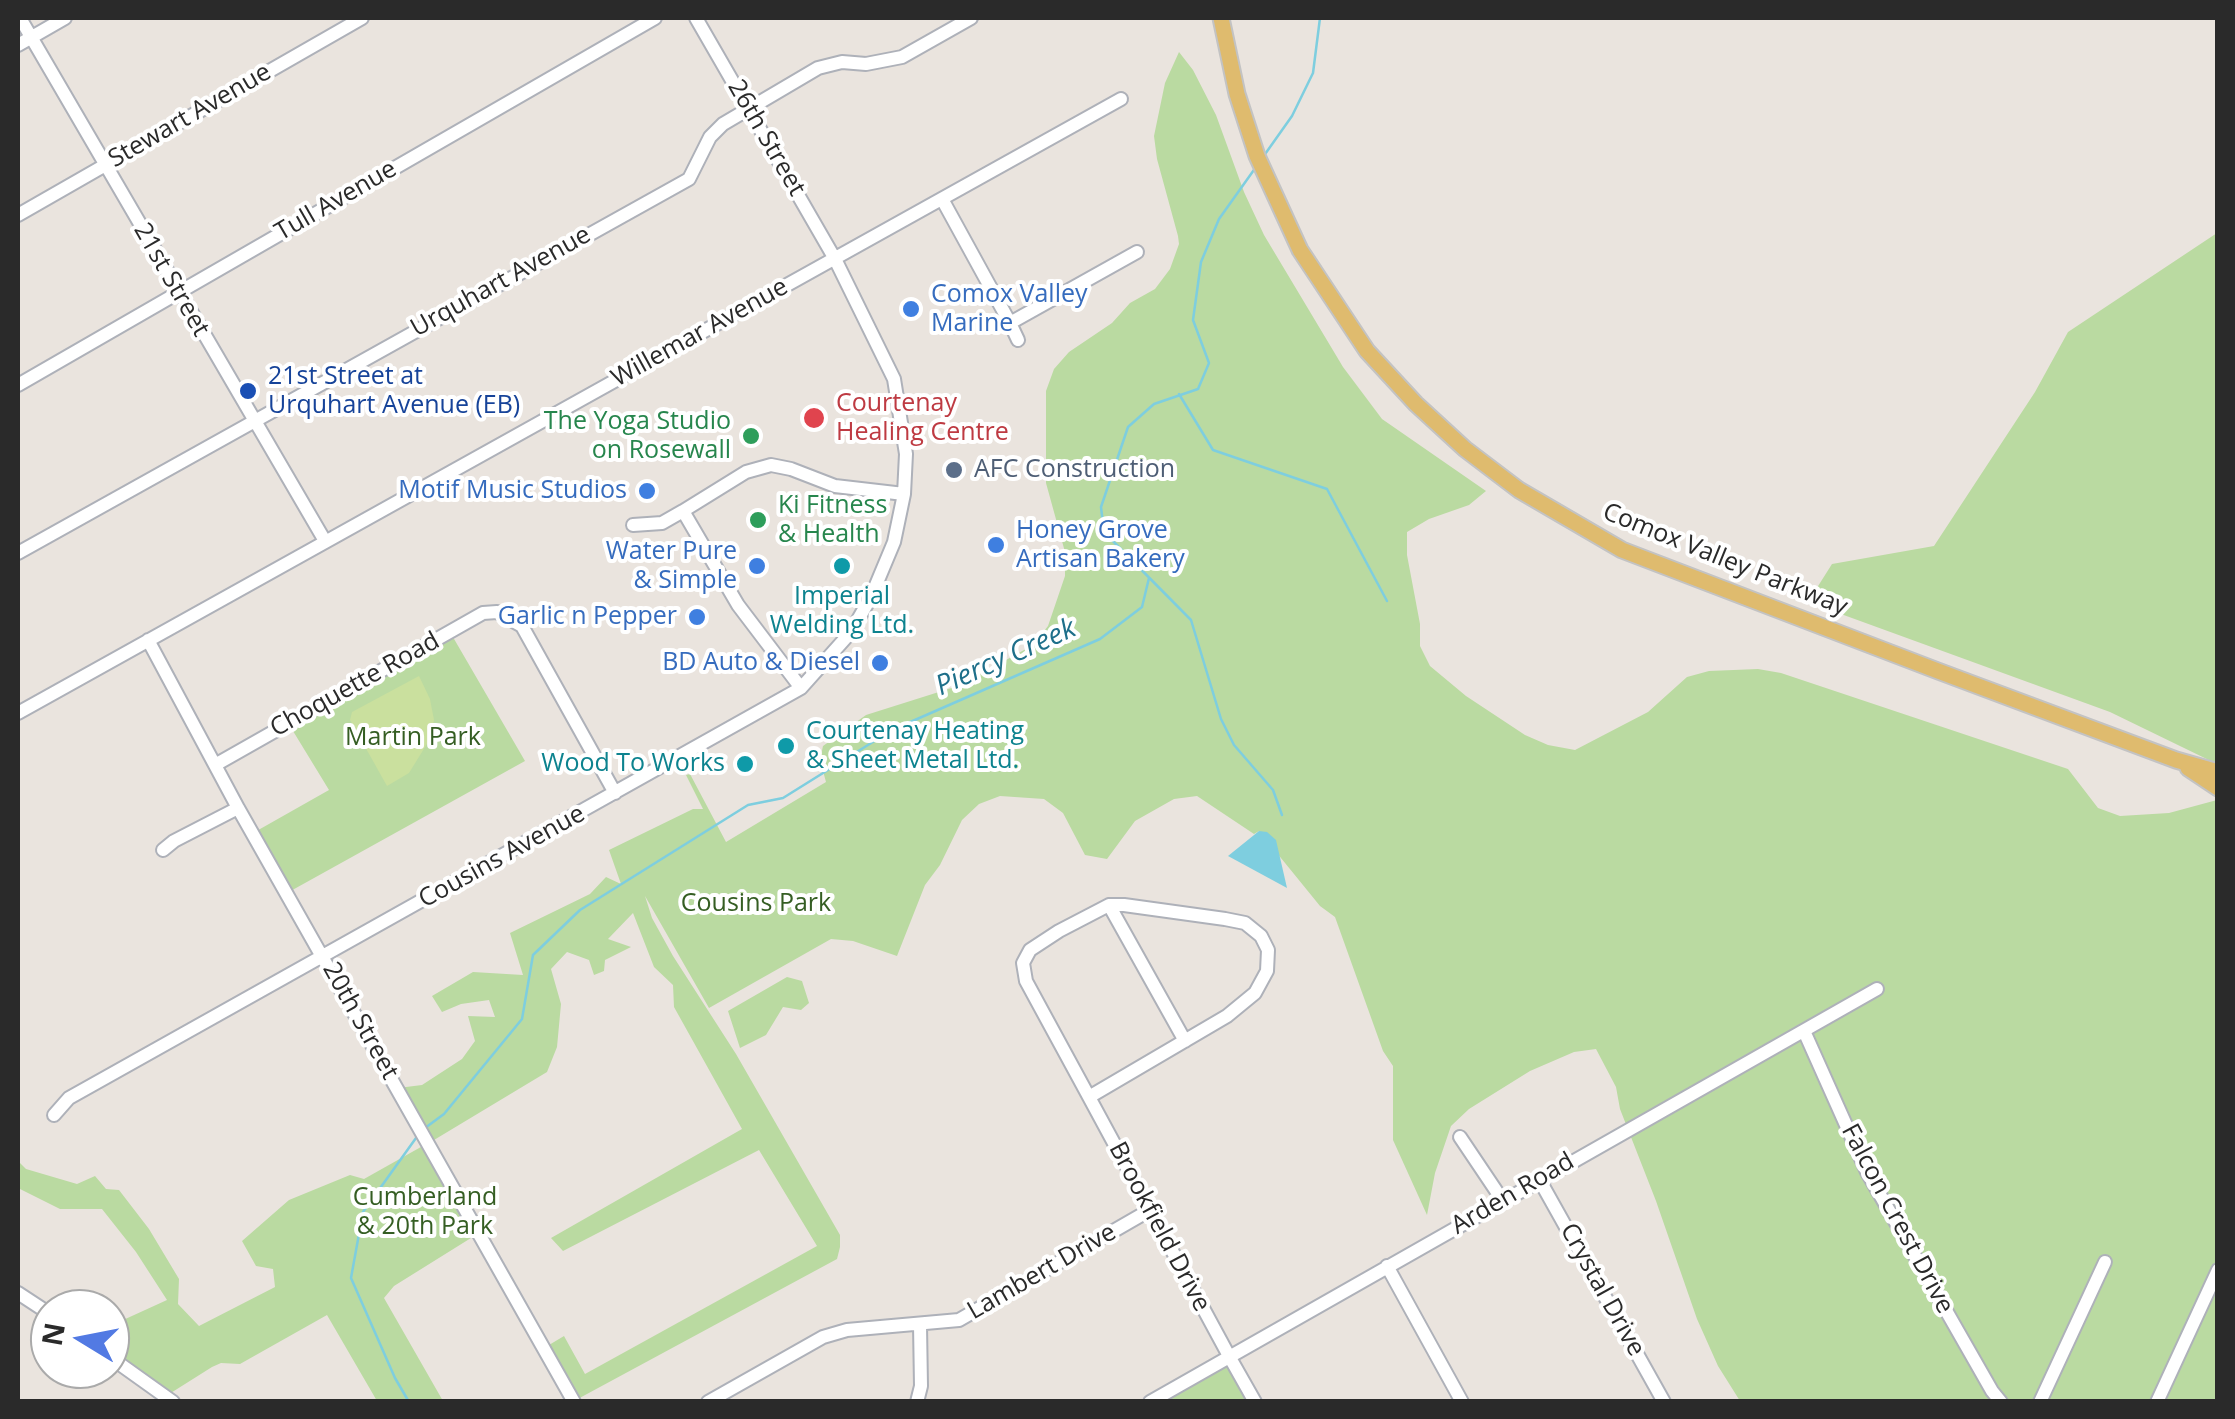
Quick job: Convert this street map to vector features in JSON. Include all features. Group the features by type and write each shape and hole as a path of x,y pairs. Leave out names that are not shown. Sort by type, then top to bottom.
{"main road":[{"name":"Comox Valley Parkway","path":"1221,18 1237,94 1270,191 1329,297 1367,351 1464,449 1519,490 1622,550 2176,760 2218,772"},
{"name":"Comox Valley Parkway","path":"2176,760 2218,788"}],"street":[{"name":"21st Street","path":"20,18 325,542"},
{"path":"18,45 65,18"},
{"name":"Stewart Avenue","path":"18,215 362,18"},
{"name":"Tull Avenue","path":"18,386 655,18"},
{"name":"26th Street","path":"696,18 835,259"},
{"name":"Urquhart Avenue","path":"18,553 690,178 710,137 723,124 818,68 902,57 971,18"},
{"name":"Willemar Avenue","path":"18,713 1121,98"},
{"path":"942,198 1018,340"},
{"path":"1010,323 1137,252"},
{"name":"Cousins Avenue","path":"54,1114 70,1098 802,688 850,632 871,597 894,542 904,494 906,454 894,379 835,259"},
{"path":"633,525 662,523 746,472 771,465 835,486 904,494"},
{"path":"683,511 738,604 802,688"},
{"name":"Choquette Road","path":"215,764 484,614 497,612 522,626 615,793"},
{"name":"20th Street","path":"148,640 238,808 574,1402"},
{"path":"163,850 238,808"},
{"path":"1089,1097 1185,1041 1227,1016 1255,993 1267,970 1268,950 1260,936 1245,924 1124,905 1108,906 1185,1041"},
{"name":"Brookfield Drive","path":"1108,906 1030,950 1023,963 1026,980 1255,1402"},
{"name":"Arden Road","path":"1150,1402 1877,990"},
{"name":"Falcon Crest Drive","path":"1804,1031 1867,1172 2001,1402"},
{"path":"1460,1138 1503,1201"},
{"name":"Crystal Drive","path":"1539,1179 1664,1402"},
{"name":"Lambert Drive","path":"708,1402 823,1338 846,1330 959,1320 1150,1210"},
{"path":"2040,1402 2105,1262"},
{"path":"1386,1266 1462,1402"},
{"path":"2156,1402 2218,1270"},
{"path":"917,1402 921,1386 920,1325"},
{"path":"130,1371 172,1402"}],"green space":[{"path":"1179,52 1216,115 1264,235 1343,367 1382,419 1486,491 1469,505 1429,519 1407,532 1420,646 1430,666 1466,696 1525,735 1575,750 1648,712 1687,677 1709,671 1758,669 1781,673 2068,769 2098,808 2120,816 2169,813 2217,800 2217,1401 1740,1401 1718,1366 1697,1319 1620,1109 1616,1087 1596,1049 1574,1052 1530,1071 1469,1109 1451,1126 1435,1173 1427,1215 1393,1140 1393,1066 1383,1051 1335,917 1320,906 1259,831 1254,834 1197,796 1174,799 1135,821 1107,859 1085,855 1063,813 1044,799 1000,796 979,804 962,820 940,865 925,885 897,956 853,941 831,939 709,1008 645,896 673,956 736,1054 840,1235 840,1247 837,1259 574,1401 544,1348 564,1336 585,1374 817,1246 759,1150 563,1251 551,1238 742,1129 674,1007 673,985 654,967 633,913 608,939 631,947 605,960 604,971 594,975 589,960 567,952 551,969 561,1004 557,1047 547,1072 429,1143 479,1233 394,1286 384,1298 443,1401 377,1401 327,1315 240,1364 221,1363 212,1367 166,1396 130,1371 130,1317 167,1300 102,1209 60,1209 18,1188 18,1161 26,1169 77,1184 95,1176 106,1189 119,1190 149,1229 179,1279 178,1304 199,1326 275,1287 273,1269 256,1266 242,1241 289,1200 350,1175 364,1179 428,1143 398,1088 422,1085 462,1059 475,1041 468,1016 495,1017 489,1000 461,1004 442,1012 432,996 473,972 523,975 510,933 590,894 606,877 621,884 609,850 693,809 703,809 686,775 690,774 726,842 826,782 820,760 823,746 866,715 961,685 1033,645 1048,626 1065,576 1065,552 1046,483 1046,391 1054,369 1069,352 1112,323 1130,303 1155,289 1170,269 1179,244 1154,136 1165,83"},
{"path":"2217,233 2217,764 2110,712 1808,602 1832,564 1934,546 2035,392 2068,332"},
{"name":"Martin Park","path":"450,632 525,761 287,893 253,833 329,790 293,731 336,696"},
{"path":"419,676 434,720 430,739 409,773 387,786 350,720 352,712"},
{"path":"787,977 802,981 809,1003 801,1010 783,1007 766,1035 740,1048 728,1011"},
{"path":"1229,1356 1255,1402 1150,1402"}],"water":[{"path":"1259,831 1276,840 1287,888 1228,856"}],"waterway":[{"name":"Piercy Creek","path":"1263,157 1292,116 1313,73 1320,18"},
{"name":"Piercy Creek","path":"1256,167 1219,219 1201,262 1193,320 1209,363 1198,389 1154,404 1128,427 1101,507 1104,532 1191,620 1221,719 1234,745 1273,790 1282,815"},
{"path":"1179,394 1213,450 1327,489 1387,601"},
{"name":"Piercy Creek","path":"425,1128 444,1114 522,1019 533,955 580,910 748,805 783,798 892,730 1100,639 1142,607 1149,578"},
{"name":"Piercy Creek","path":"409,1402 351,1278 363,1212 416,1138"}],"place":[{"name":"Comox Valley Marine","path":"911,309"},
{"name":"21st Street at Urquhart Avenue (EB)","path":"248,391"},
{"name":"Courtenay Healing Centre","path":"814,418"},
{"name":"The Yoga Studio on Rosewall","path":"751,436"},
{"name":"AFC Construction","path":"954,470"},
{"name":"Motif Music Studios","path":"647,491"},
{"name":"Ki Fitness & Health","path":"758,520"},
{"name":"Honey Grove Artisan Bakery","path":"996,545"},
{"name":"Water Pure & Simple","path":"757,566"},
{"name":"Imperial Welding Ltd.","path":"842,566"},
{"name":"Garlic n Pepper","path":"697,617"},
{"name":"BD Auto & Diesel","path":"880,663"},
{"name":"Courtenay Heating & Sheet Metal Ltd.","path":"786,746"},
{"name":"Wood To Works","path":"745,764"}],"park label":[{"name":"Cousins Park","path":"756,904"},
{"name":"Cumberland & 20th Park","path":"425,1212"}]}
